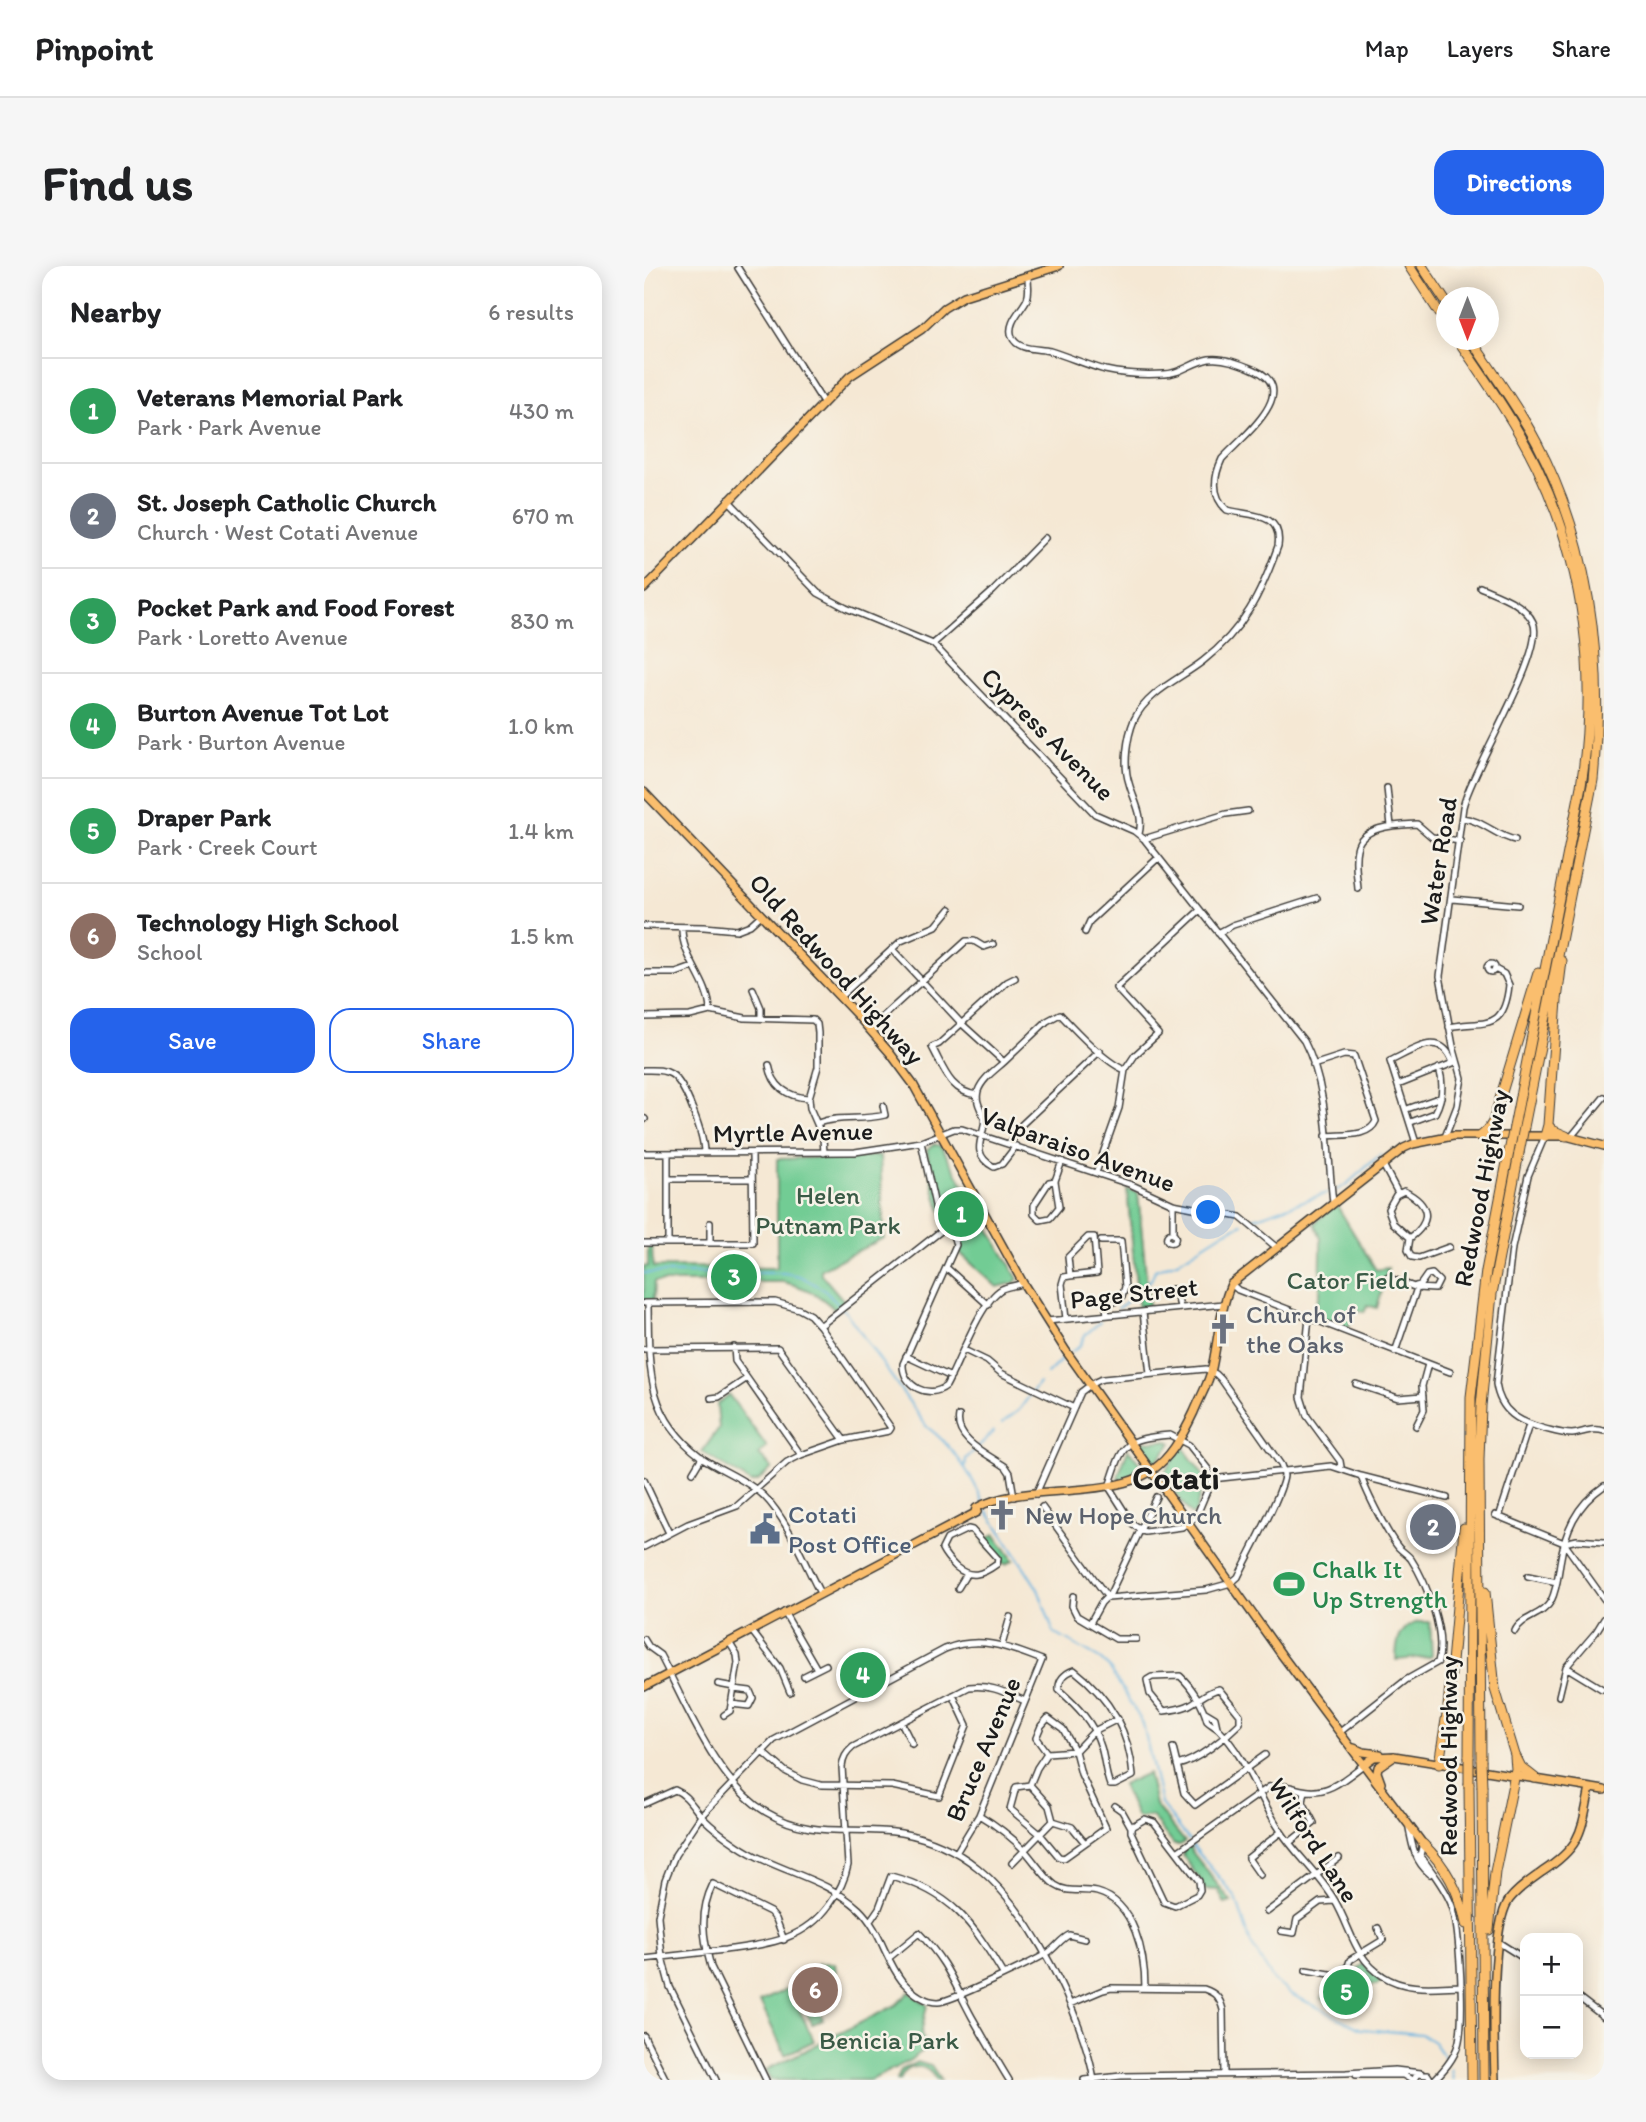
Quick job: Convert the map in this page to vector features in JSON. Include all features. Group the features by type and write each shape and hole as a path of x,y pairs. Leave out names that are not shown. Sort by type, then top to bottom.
{"highway":[{"path":"1409,266 1436,306"},
{"path":"1422,266 1437,287"},
{"name":"Redwood Highway","path":"1465,350 1513,422 1537,466 1565,536 1582,610 1588,673 1586,748 1549,941 1519,1127"},
{"name":"Redwood Highway","path":"1481,350 1525,422 1558,487 1576,534 1597,631 1600,681 1599,731 1593,780 1514,1152 1486,1345 1479,1459 1484,2080"},
{"path":"1550,459 1558,487"},
{"path":"1545,1136 1567,909"},
{"path":"1481,1136 1493,1122 1549,941"},
{"path":"1493,1122 1494,1136"},
{"path":"1548,1125 1552,1130 1568,1136"},
{"name":"Redwood Highway","path":"1472,2080 1470,1430 1478,1329 1489,1251 1514,1152"},
{"path":"1439,1764 1448,1707 1465,1517 1469,1502"},
{"path":"1480,1555 1495,1689 1515,1755 1521,1767 1535,1778"},
{"path":"1484,1984 1492,1891 1514,1776 1515,1755"},
{"path":"1423,1844 1447,1872 1458,1897 1466,1925 1471,1980"}],"main road":[{"path":"644,589 850,376 922,329 944,308 964,296 1028,278 1059,266"},
{"name":"Old Redwood Highway","path":"644,792 840,997 913,1084 1023,1283 1068,1353 1131,1442 1132,1448 1423,1844"},
{"path":"644,1687 982,1507 1014,1497 1124,1484 1151,1471 1169,1456 1180,1440 1212,1371 1224,1304 1231,1284 1406,1146 1446,1136 1568,1136 1604,1146"},
{"path":"1351,1746 1363,1752 1604,1790"},
{"path":"1363,1765 1374,1757 1390,1756"},
{"path":"1387,1796 1377,1769 1390,1756"},
{"path":"1495,2080 1494,1998 1500,1923 1509,1900 1527,1883 1564,1858 1574,1847 1583,1824 1590,1788"}],"street":[{"path":"738,268 823,402"},
{"path":"1028,278 1028,297 1011,327 1012,338 1020,346 1051,352 1107,370 1160,374 1180,372 1205,360 1223,359 1258,372 1268,379 1273,388 1274,397 1270,405 1222,459 1217,468 1215,484 1217,499 1227,510 1257,515 1272,522 1279,538 1278,547 1250,612 1240,626 1202,662 1152,697 1134,721 1129,741 1127,772 1142,819 1142,837 1226,814 1248,811"},
{"name":"Cypress Avenue","path":"728,500 818,593 846,608 933,643 1095,814 1142,837 1304,1041 1323,1104 1333,1203"},
{"path":"933,643 998,586 1045,538"},
{"name":"Water Road","path":"1446,1136 1457,1108 1462,1081 1440,976 1462,818 1469,790 1497,726 1527,671 1535,628 1532,620 1511,601 1480,586"},
{"path":"1387,788 1391,826"},
{"path":"1462,818 1478,821 1504,837 1515,840"},
{"path":"1358,889 1356,852 1359,842 1373,832 1391,826 1417,824 1432,837 1460,841"},
{"path":"1084,932 1090,920 1158,858"},
{"path":"1218,933 1233,925 1317,898"},
{"path":"1452,899 1518,905"},
{"path":"840,997 905,937 936,926 950,909"},
{"path":"1096,1173 1119,1108 1125,1070 1135,1055 1158,1034 1116,988 1200,910"},
{"path":"644,926 737,930 750,925 760,916"},
{"path":"682,927 683,946 708,996 710,1011"},
{"path":"869,1029 966,941 974,941 984,947 993,944"},
{"path":"892,949 961,1024 1004,1062"},
{"path":"644,973 676,973 693,967"},
{"path":"1449,1027 1490,1023 1499,1017 1509,985 1504,974 1495,970"},
{"path":"977,1095 961,1092 950,1081 932,1047 939,1044 1007,982 1015,978"},
{"path":"753,989 761,1008 761,1018"},
{"path":"644,1017 690,1016 710,1011 745,1018 813,1020 817,1024 818,1033 818,1067 809,1098 810,1108 818,1123 824,1153"},
{"path":"1100,1051 1017,1129 1013,1145 1002,1164 991,1167 980,1149 980,1134 985,1120 977,1095 985,1080 1056,1015 1060,1014 1087,1042 1100,1051 1112,1063 1125,1070"},
{"path":"1398,1085 1453,1063 1445,1047 1432,1043 1390,1061 1416,1143"},
{"path":"1313,1065 1344,1055 1354,1056 1375,1116 1373,1127 1368,1131 1326,1136"},
{"path":"769,1065 780,1089 788,1094 809,1098"},
{"path":"1411,1122 1435,1113 1443,1083 1440,1068"},
{"path":"644,1070 668,1072 679,1081 702,1136 704,1153"},
{"path":"1407,1109 1441,1097"},
{"path":"1568,1136 1604,1097"},
{"path":"818,1123 831,1118 857,1120 885,1115 883,1105"},
{"name":"Valparaiso Avenue","path":"941,1134 962,1129 1132,1185 1173,1204 1240,1217 1276,1247"},
{"name":"Myrtle Avenue","path":"644,1153 872,1151 921,1142 941,1134"},
{"path":"1545,1136 1528,1176 1512,1248 1496,1384 1500,1402 1505,1409 1529,1425 1569,1434 1590,1429 1604,1431"},
{"path":"921,1142 933,1201 956,1245 906,1356 902,1371 905,1378 916,1389 941,1391 988,1305 1002,1289 1023,1283"},
{"path":"668,1153 668,1243"},
{"path":"644,1243 753,1243 752,1153"},
{"path":"1055,1181 1049,1182 1034,1205 1034,1214 1040,1220 1051,1218 1059,1207 1055,1181 1062,1161"},
{"path":"1382,1163 1398,1193"},
{"path":"668,1179 752,1179"},
{"path":"1410,1238 1393,1223 1388,1209 1398,1193 1405,1191 1413,1196 1425,1211 1426,1220 1423,1228 1410,1238 1408,1250 1412,1257 1419,1258 1449,1247"},
{"path":"1173,1204 1173,1234"},
{"path":"710,1223 710,1243"},
{"path":"820,1326 946,1227"},
{"path":"1066,1319 1062,1284 1064,1277 1097,1273 1094,1237 1088,1237 1068,1257 1070,1276"},
{"path":"1101,1241 1121,1241 1124,1276 1124,1294 1106,1307 1107,1315"},
{"path":"947,1268 988,1305"},
{"path":"1388,1277 1416,1287 1395,1352"},
{"path":"1231,1284 1238,1290 1450,1372"},
{"path":"1178,1299 1180,1307"},
{"path":"644,1547 696,1520 737,1506 757,1490 787,1462 801,1455 844,1440 889,1431 891,1428 810,1315 775,1302 646,1303 646,1349 650,1379 661,1409 678,1437 702,1457 757,1490 779,1516 820,1593"},
{"name":"Page Street","path":"1047,1321 1224,1304"},
{"path":"1143,1312 1150,1374"},
{"path":"1309,1318 1301,1397 1307,1416 1340,1461 1341,1467"},
{"path":"734,1347 735,1361 746,1379 801,1455"},
{"path":"646,1349 774,1347 781,1350 844,1440"},
{"path":"964,1350 987,1361 1001,1373 1074,1408"},
{"path":"906,1356 951,1377"},
{"path":"1416,1426 1423,1410 1422,1386 1429,1364"},
{"path":"1036,1494 1082,1392 1091,1385 1103,1379 1195,1370 1212,1371 1221,1378 1281,1465 1284,1477 1238,1577 1231,1583 1206,1590 1108,1598"},
{"path":"710,1398 719,1397 746,1379"},
{"path":"1356,1384 1398,1398 1423,1396"},
{"path":"959,1416 958,1426 962,1435 1006,1466 1010,1473 1014,1497"},
{"path":"1529,1425 1497,1516 1564,1543 1604,1599"},
{"path":"1170,1435 1180,1440 1189,1445 1208,1469 1212,1479 1196,1517 1189,1524 1145,1532 1133,1525 1109,1487 1124,1450 1131,1442 1143,1437 1170,1435"},
{"path":"693,1472 702,1457"},
{"path":"1212,1479 1331,1466 1447,1499"},
{"path":"1340,1732 1406,1680 1438,1662 1440,1656 1439,1627 1419,1576 1409,1557 1398,1548 1361,1476"},
{"path":"644,1480 669,1533"},
{"path":"1515,1631 1518,1625 1548,1605 1557,1582 1566,1532 1584,1501 1604,1486"},
{"path":"1090,1623 1101,1603 1108,1598 1156,1497"},
{"path":"1042,1507 1108,1598"},
{"path":"941,1529 947,1539"},
{"path":"970,1529 997,1555 997,1564 975,1576 967,1575 946,1558 942,1549 947,1539 970,1529"},
{"path":"1564,1543 1577,1540 1604,1542"},
{"path":"958,1588 967,1575"},
{"path":"1528,1576 1557,1582"},
{"path":"1073,1596 1074,1612 1090,1623 1119,1640 1136,1639"},
{"path":"784,1612 817,1670"},
{"path":"716,2080 670,1987 662,1957 659,1916 665,1880 680,1847 701,1816 774,1740 946,1649 975,1641 1002,1645 1010,1617"},
{"path":"1559,1696 1566,1667 1604,1619"},
{"path":"751,1630 780,1668 790,1692"},
{"path":"644,1639 649,1647 660,1655 719,1766 750,1801 786,1821 823,1831 880,1830 925,1839 956,1853 978,1868 1005,1894 1044,1955 1070,2004 1088,2049 1094,2079"},
{"path":"723,1714 730,1711 738,1658 729,1642"},
{"name":"Bruce Avenue","path":"956,1853 979,1815 1042,1660 1002,1645"},
{"path":"804,1676 826,1665"},
{"path":"1566,1667 1602,1689"},
{"path":"1074,1670 1097,1689 1118,1719 1128,1742 1133,1776 1110,1785 1101,1745 1079,1707 1059,1690 1060,1681 1068,1672 1074,1670"},
{"name":"Wilford Lane","path":"1197,1699 1188,1706 1164,1711 1150,1694 1147,1680 1152,1677 1180,1676 1197,1699 1205,1712 1215,1718 1216,1727 1246,1768 1281,1832 1318,1874 1335,1900 1360,1954 1376,1972 1398,1984 1414,1987 1460,1986"},
{"path":"718,1684 750,1691 752,1698 749,1706 731,1704"},
{"path":"644,1959 784,1940 812,1924 837,1894 848,1865 843,1786 843,1760 847,1753 853,1747 970,1687 981,1685 1025,1700"},
{"path":"1177,1766 1194,1759 1236,1727 1241,1720 1224,1692 1215,1689 1197,1699"},
{"path":"762,1751 785,1771 802,1780 821,1785 892,1786 939,1796 967,1725 953,1695"},
{"path":"1030,1785 1016,1787 1010,1809 1040,1834 1059,1857 1064,1858 1106,1828 1081,1774 1075,1751 1063,1729 1048,1718 1036,1738 1046,1753"},
{"path":"1046,1753 1075,1751 1094,1731 1118,1719"},
{"path":"901,1722 912,1744"},
{"path":"1173,1748 1184,1793 1195,1805 1265,1755"},
{"path":"1030,1785 1046,1753"},
{"path":"1177,1852 1259,1793 1276,1785 1305,1791 1329,1789 1363,1765"},
{"path":"1030,1785 1049,1806 1053,1821"},
{"path":"644,1804 675,1790 684,1793 701,1816 745,1851 807,1877 849,1901 870,1921 890,1957 894,1970 904,1984 921,1997 937,2002 961,1994 1044,1955 1069,1935 1085,1939"},
{"path":"1290,1842 1314,1823 1303,1802 1305,1791"},
{"path":"1115,1806 1122,1811 1131,1827 1164,1902 1175,1906 1197,1895 1200,1890 1199,1881 1154,1822 1149,1819 1131,1827"},
{"path":"979,1815 1025,1850 1058,1887 1070,1891 1096,1892 1121,1907 1143,1956 1145,1988"},
{"path":"1053,1821 1072,1827 1085,1843"},
{"path":"1012,1863 1053,1821"},
{"path":"1409,1825 1414,1853 1423,1868 1436,1879"},
{"path":"1260,1875 1248,1858 1281,1832"},
{"path":"1084,2080 1121,2076 1224,2074 1305,2077 1395,2070 1424,2073 1434,2080 1446,2065 1460,2039 1460,1986 1455,1920 1450,1902 1420,1855 1423,1844"},
{"path":"1267,1912 1339,1857"},
{"path":"870,1921 879,1908 891,1876 916,1883 944,1898 965,1917 1003,1974"},
{"path":"766,2080 711,1967 704,1936 704,1906 713,1884 770,1913 776,1919 784,1940"},
{"path":"1281,1931 1294,1933 1297,1919 1320,1902 1335,1900"},
{"path":"1306,1970 1336,1975 1348,1966 1350,1960 1383,1940 1378,1928"},
{"path":"890,1957 919,1933 938,1953 1009,2080"},
{"path":"1498,1942 1520,1956"},
{"path":"1070,2004 1103,1990 1204,1989 1215,1993 1223,2010 1224,2074"},
{"path":"1583,2001 1604,2017"},
{"path":"644,2036 666,2080"},
{"path":"1346,2073 1403,2075 1413,2080 1417,2074 1446,2065"}],"green space":[{"path":"934,1144 941,1146 1018,1279 1014,1283 997,1287 959,1252 957,1237 946,1222 933,1184 927,1150"},
{"name":"Helen Putnam Park","path":"880,1156 884,1238 821,1269 821,1274 845,1302 835,1310 811,1292 783,1282 654,1282 653,1300 644,1301 644,1267 648,1266 648,1247 652,1247 653,1267 777,1268 777,1159"},
{"path":"1127,1189 1138,1193 1149,1306 1138,1307 1138,1284"},
{"name":"Cator Field","path":"1336,1204 1376,1270 1388,1268 1377,1308 1367,1305 1364,1312 1355,1309 1348,1329 1312,1315 1320,1294 1321,1239 1315,1223"},
{"path":"729,1395 767,1447 759,1455 772,1468 758,1481 751,1483 702,1452 719,1428 717,1404"},
{"path":"1139,1440 1172,1443 1155,1462 1147,1457 1136,1443"},
{"path":"1183,1447 1205,1478 1204,1490 1201,1491 1195,1513 1191,1515 1163,1476"},
{"path":"1128,1449 1141,1465 1140,1473 1120,1480 1118,1477"},
{"path":"995,1534 1013,1560 1006,1564 1000,1563 1002,1559 983,1542"},
{"path":"1419,1622 1430,1622 1432,1655 1396,1660 1403,1631"},
{"path":"862,1663 873,1682 863,1687 853,1668"},
{"path":"1148,1773 1155,1805 1185,1842 1180,1845 1174,1845 1151,1816 1137,1818 1122,1785"},
{"path":"1190,1846 1231,1902 1225,1904 1218,1890 1203,1889 1201,1881 1183,1856 1184,1850"},
{"path":"835,1963 836,1975 825,1980 815,1973 817,1964"},
{"path":"1363,1964 1382,1980 1377,1985 1371,1985 1342,2009 1321,1998"},
{"path":"789,1988 814,2041 785,2055 760,2002"},
{"path":"803,1992 807,2000 813,1997 823,2019 812,2024 797,1995"},
{"name":"Benicia Park","path":"909,1992 927,2005 921,2034 928,2047 909,2061 871,2080 770,2080 766,2070 896,2005"},
{"path":"917,2062 931,2066 940,2080 936,2080 928,2070 918,2067 908,2070 897,2080 901,2070"}],"waterway":[{"path":"1337,1190 1381,1154"},
{"path":"1251,1219 1327,1193"},
{"path":"1118,1308 1143,1290 1155,1270 1177,1262 1226,1231 1243,1224"},
{"path":"644,1273 784,1273 800,1276 825,1290 846,1312 927,1427 960,1461 983,1502"},
{"path":"1071,1352 1079,1347 1085,1335 1100,1322"},
{"path":"1047,1374 1066,1355"},
{"path":"1002,1423 1019,1410 1039,1383"},
{"path":"965,1468 966,1459 994,1431"},
{"path":"985,1507 1038,1589 1054,1633 1100,1659 1110,1668 1143,1724 1161,1804 1189,1840"},
{"path":"1192,1845 1236,1898 1251,1944 1274,1981 1291,1994 1361,2029 1421,2034 1434,2042 1446,2059"},
{"path":"1451,2069 1453,2080"}],"place":[{"name":"Veterans Memorial Park","path":"961,1214"},
{"name":"Pocket Park and Food Forest","path":"734,1277"},
{"name":"Church of the Oaks","path":"1223,1329"},
{"name":"New Hope Church","path":"1002,1515"},
{"name":"St. Joseph Catholic Church","path":"1433,1527"},
{"name":"Cotati Post Office","path":"765,1529"},
{"name":"Chalk It Up Strength","path":"1289,1584"},
{"name":"Burton Avenue Tot Lot","path":"863,1675"},
{"name":"Technology High School","path":"815,1990"},
{"name":"Draper Park","path":"1346,1992"}],"district":[{"name":"Cotati","path":"1176,1477"}]}
